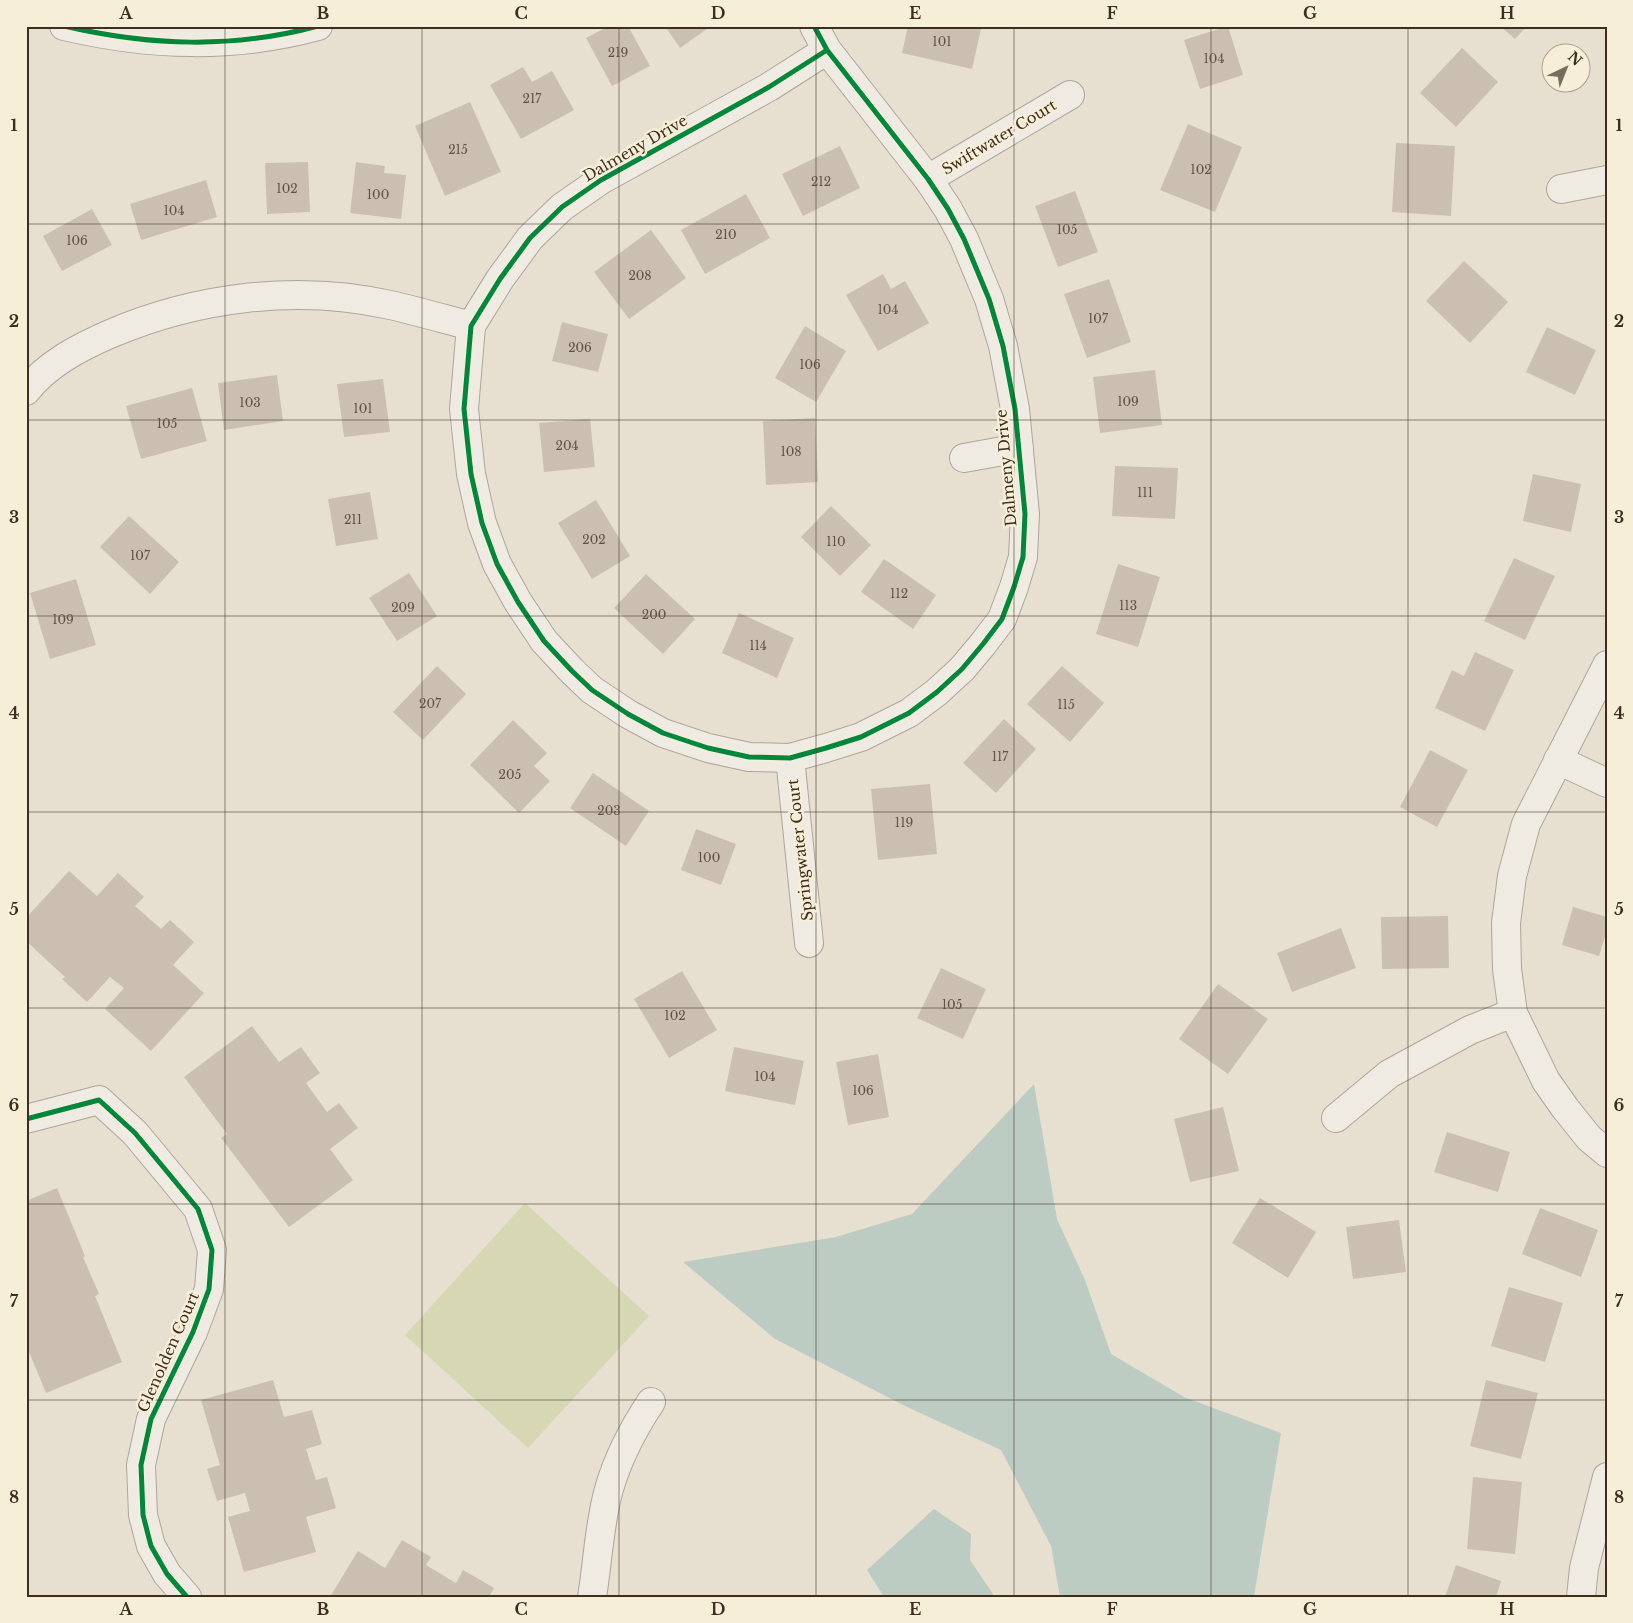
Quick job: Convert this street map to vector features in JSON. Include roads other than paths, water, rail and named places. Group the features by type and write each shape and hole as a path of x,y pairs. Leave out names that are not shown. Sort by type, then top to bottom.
{"street":[{"path":"64,26 88,32 155,41 196,42 251,40 288,34 318,26"},
{"name":"Dalmeny Drive","path":"814,26 827,50 928,179 948,209 964,239 989,299 1003,346 1015,410 1026,514 1023,557 1002,619 984,644 962,669 909,713 861,737 790,758 748,756 708,748 663,733 628,714 592,690 544,641 518,602 498,564 482,523 473,484 464,410 470,326 500,279 530,238 562,207 602,180 769,87 827,50"},
{"name":"Swiftwater Court","path":"928,179 1070,95"},
{"path":"1561,189 1607,180"},
{"path":"26,391 54,364 87,344 168,312 211,303 249,298 302,296 348,298 389,304 470,326"},
{"name":"Dalmeny Drive","path":"964,458 1019,448"},
{"path":"1607,665 1526,824 1512,876 1506,923 1508,969 1513,1013 1546,1081 1588,1138 1607,1153"},
{"name":"Springwater Court","path":"790,758 809,943"},
{"path":"1558,760 1607,783"},
{"path":"1336,1118 1397,1069 1470,1030 1513,1013"},
{"name":"Glenolden Court","path":"26,1120 99,1100 135,1133 198,1210 212,1250 209,1289 193,1332 151,1419 141,1465 143,1515 152,1546 167,1574 187,1597"},
{"path":"592,1597 601,1528 609,1491 621,1454 639,1420 652,1402"},
{"path":"1580,1597 1584,1568 1607,1477"}]}
